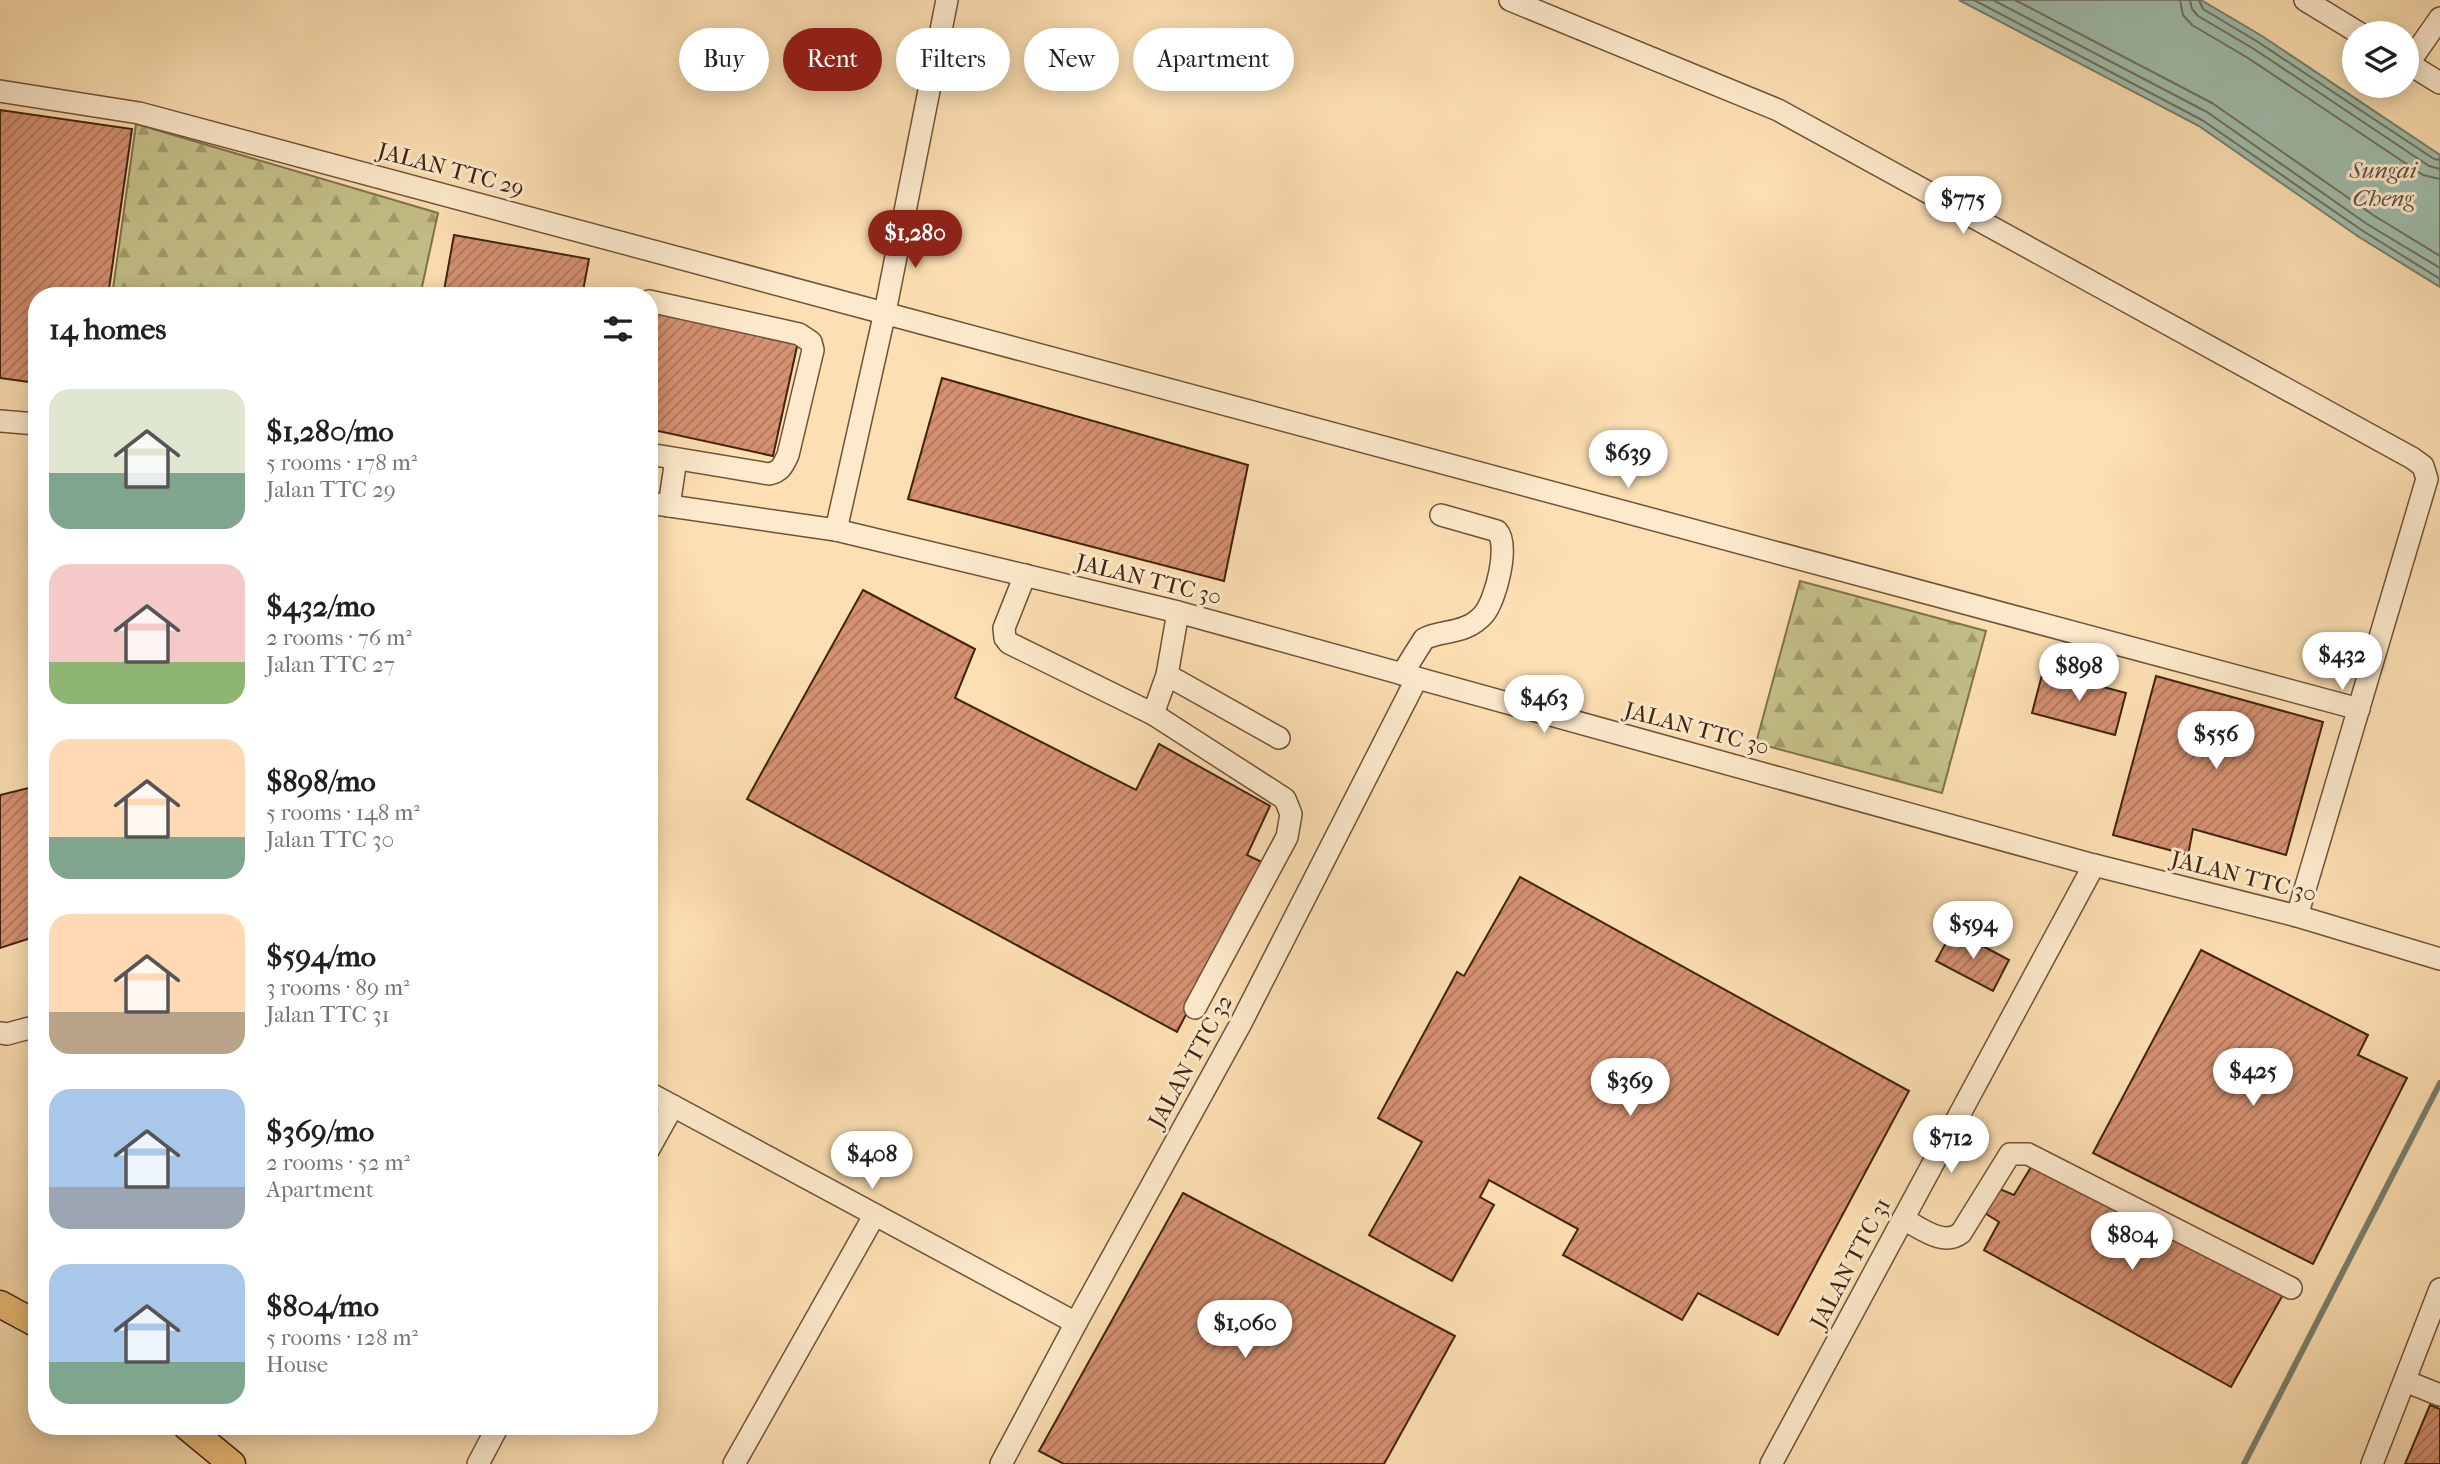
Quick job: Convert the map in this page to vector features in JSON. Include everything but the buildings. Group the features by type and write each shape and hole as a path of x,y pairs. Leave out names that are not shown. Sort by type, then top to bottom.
{"main road":[{"path":"0,1304 28,1319"},
{"path":"197,1435 232,1464"}],"street":[{"path":"836,530 885,312 947,0"},
{"path":"1510,0 1778,110 2423,466 2427,479 2297,916"},
{"path":"2305,0 2330,6 2346,21"},
{"path":"2419,47 2440,18"},
{"path":"2419,70 2440,83"},
{"name":"JALAN TTC 29","path":"0,90 139,113 2359,709"},
{"path":"658,303 799,334 811,342 813,350 788,456 777,472 769,474 658,456"},
{"path":"0,421 28,423"},
{"path":"659,505 676,459"},
{"name":"JALAN TTC 30","path":"659,505 836,530 1178,612 2094,865 2297,916 2440,959"},
{"name":"JALAN TTC 32","path":"1001,1464 1240,1025 1409,676 1424,639 1467,627 1483,615 1491,601 1499,571 1503,544 1501,536 1497,531 1441,515"},
{"path":"1024,575 1004,628 1005,638 1009,643 1153,714 1285,799 1291,814 1287,837 1195,1008"},
{"path":"1153,714 1167,675 1178,612"},
{"path":"1167,675 1279,738"},
{"name":"JALAN TTC 31","path":"1770,1464 2094,865"},
{"path":"0,1033 7,1034 28,1028"},
{"path":"658,1098 1076,1323"},
{"path":"658,1133 673,1106"},
{"path":"1903,1219 1942,1239 1953,1239 1961,1233 2010,1154 2028,1154 2291,1287"},
{"path":"734,1464 874,1216"},
{"path":"2372,1464 2440,1289"},
{"path":"2404,1381 2440,1395"},
{"path":"478,1464 493,1435"}],"green space":[{"path":"136,124 438,213 422,287 113,287"},
{"path":"1800,581 1986,631 1942,793 1756,743"}],"water":[{"name":"Sungai Cheng","path":"1959,0 2201,0 2262,36 2342,89 2342,98 2355,98 2440,155 2440,287 2359,237 2199,126"}],"waterway":[{"path":"2244,1464 2440,1083"}]}
